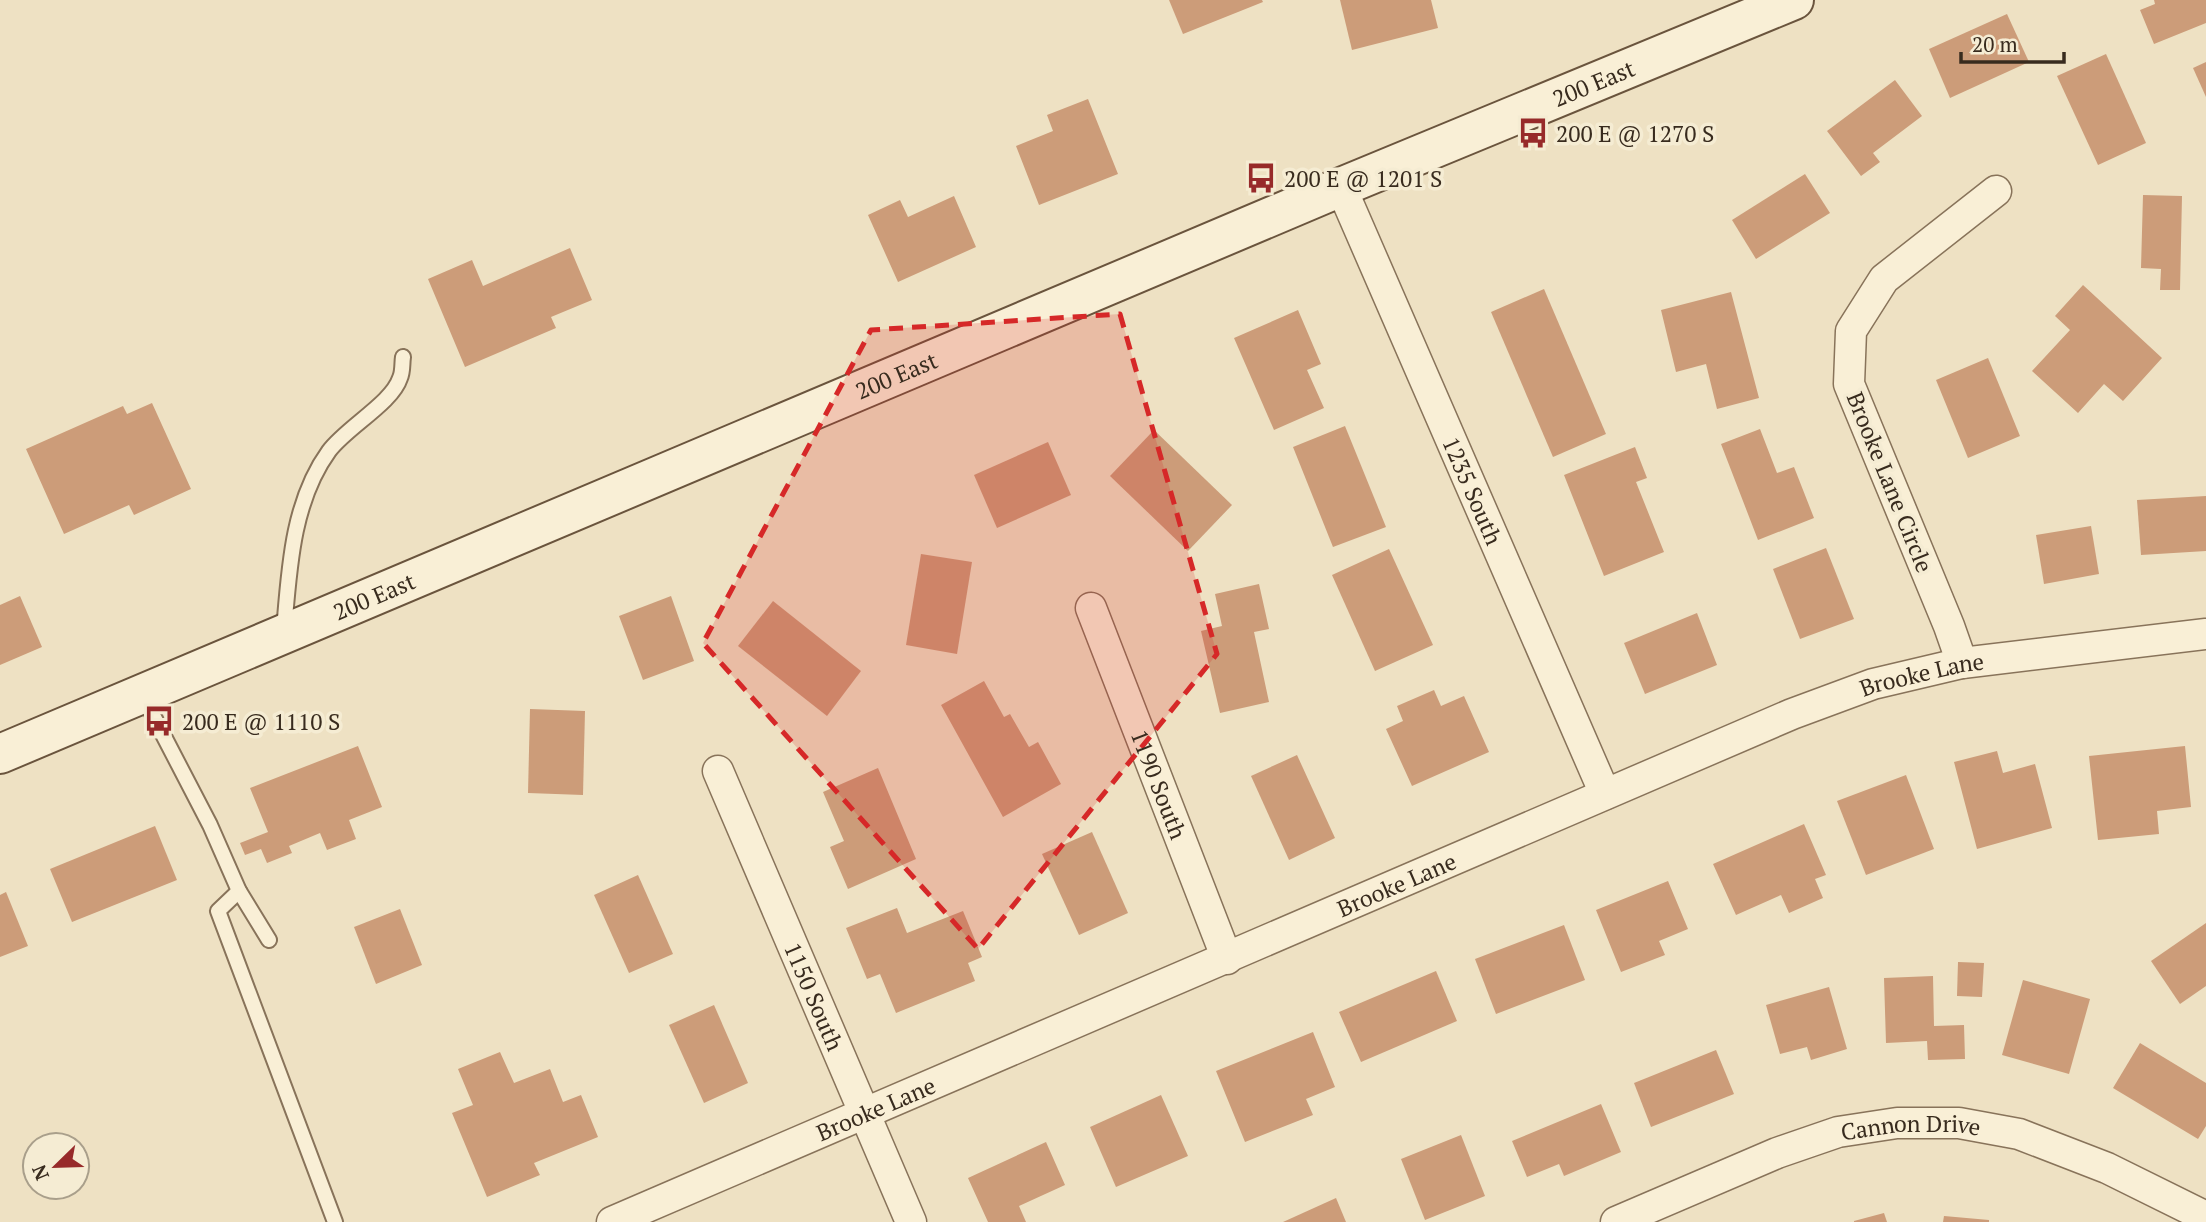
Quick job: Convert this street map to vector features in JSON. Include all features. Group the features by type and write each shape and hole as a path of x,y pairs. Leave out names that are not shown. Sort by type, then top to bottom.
{"main road":[{"name":"200 East","path":"0,754 1341,187 1794,0"}],"street":[{"name":"1235 South","path":"1341,187 1605,794"},
{"name":"Brooke Lane Circle","path":"1962,663 1849,384 1851,331 1884,279 1996,191"},
{"name":"1190 South","path":"1091,608 1227,959"},
{"name":"Brooke Lane","path":"612,1222 1792,714 1873,684 1962,663 2206,634"},
{"name":"1150 South","path":"718,771 911,1222"},
{"name":"Cannon Drive","path":"1616,1222 1777,1153 1838,1132 1898,1123 1959,1124 2019,1134 2106,1167 2206,1217"}],"lane":[{"path":"284,632 294,535 304,502 328,453 342,435 394,390 400,378 403,357"},
{"path":"142,693 210,825 239,891 269,940"},
{"path":"239,891 218,911 335,1222"}],"highlighted area":[{"path":"1120,314 1217,654 978,949 703,643 871,330"}],"building":[{"path":"1169,0 1262,0 1263,2 1183,34"},
{"path":"1340,0 1431,0 1438,28 1352,50"},
{"path":"2154,0 2206,0 2206,23 2154,44 2140,10 2155,4"},
{"path":"2007,14 2029,62 1950,98 1929,49"},
{"path":"2106,54 2146,143 2098,165 2057,76"},
{"path":"2206,62 2206,97 2193,68"},
{"path":"1895,80 1922,116 1873,153 1880,162 1861,176 1827,131"},
{"path":"1088,99 1118,174 1039,205 1016,146 1053,131 1047,115"},
{"path":"1805,174 1830,213 1756,259 1732,220"},
{"path":"2143,195 2182,196 2180,290 2160,290 2161,269 2141,268"},
{"path":"954,196 976,247 898,282 868,215 900,200 908,217"},
{"path":"570,248 592,300 551,317 556,328 465,367 428,279 472,260 483,286"},
{"path":"2083,285 2162,358 2123,401 2104,384 2078,413 2032,371 2070,330 2055,316"},
{"path":"1544,289 1606,434 1553,457 1491,312"},
{"path":"1731,292 1759,398 1717,409 1706,364 1676,372 1661,310"},
{"path":"1298,310 1321,364 1307,370 1324,408 1274,430 1234,338"},
{"path":"1988,358 2020,436 1968,458 1936,380"},
{"path":"152,403 191,489 134,515 129,505 64,534 26,449 123,406 127,414"},
{"path":"1345,426 1386,527 1333,547 1293,447"},
{"path":"1760,429 1777,473 1794,467 1814,518 1758,540 1721,444"},
{"path":"1154,430 1232,505 1188,551 1110,476"},
{"path":"1048,442 1071,495 997,528 974,475"},
{"path":"1635,447 1647,478 1636,482 1664,552 1604,576 1564,475"},
{"path":"2206,496 2206,551 2141,555 2137,500"},
{"path":"2091,526 2099,574 2044,584 2036,535"},
{"path":"1826,548 1854,619 1800,639 1773,569"},
{"path":"1389,549 1433,645 1375,671 1332,575"},
{"path":"921,554 972,562 957,654 906,645"},
{"path":"1259,584 1269,629 1254,632 1269,702 1220,713 1201,631 1222,626 1215,594"},
{"path":"20,596 42,647 0,665 0,605"},
{"path":"671,596 694,661 643,680 619,616"},
{"path":"773,601 861,671 827,716 738,646"},
{"path":"1697,613 1717,665 1645,694 1624,643"},
{"path":"984,681 1004,717 1010,714 1029,747 1038,742 1061,784 1003,817 941,705"},
{"path":"1434,690 1441,706 1464,696 1489,752 1412,786 1386,729 1403,721 1397,706"},
{"path":"530,709 585,711 583,795 528,793"},
{"path":"358,746 382,807 349,820 356,839 327,850 320,833 289,846 292,853 267,863 261,849 245,855 240,843 268,832 250,788"},
{"path":"2185,746 2191,807 2157,811 2159,834 2098,840 2089,756"},
{"path":"1997,751 2003,773 2035,764 2052,828 1977,849 1954,762"},
{"path":"1297,755 1335,838 1289,860 1251,776"},
{"path":"878,768 916,859 848,889 830,847 844,841 823,792"},
{"path":"1906,775 1934,849 1866,875 1837,801"},
{"path":"1804,824 1826,875 1815,879 1823,898 1789,913 1781,895 1736,915 1713,864"},
{"path":"155,826 177,880 72,922 50,869"},
{"path":"1092,832 1128,913 1079,935 1042,854"},
{"path":"638,875 673,954 629,973 594,895"},
{"path":"1668,881 1688,929 1659,941 1665,955 1621,972 1596,910"},
{"path":"6,892 28,946 0,957 0,895"},
{"path":"897,908 907,933 963,911 982,957 968,963 975,981 896,1013 880,974 867,979 846,928"},
{"path":"400,909 422,965 376,984 354,927"},
{"path":"2206,923 2206,986 2180,1004 2151,961"},
{"path":"1564,925 1585,980 1496,1014 1475,959"},
{"path":"1958,962 1984,963 1982,997 1957,996"},
{"path":"1436,971 1457,1021 1361,1062 1339,1012"},
{"path":"1933,976 1934,1026 1964,1025 1965,1059 1928,1060 1927,1041 1886,1043 1884,978"},
{"path":"2023,980 2090,999 2069,1074 2002,1055"},
{"path":"1829,987 1847,1049 1811,1060 1807,1047 1780,1054 1766,1005"},
{"path":"714,1005 748,1083 704,1103 669,1025"},
{"path":"1313,1032 1335,1087 1306,1099 1313,1115 1245,1142 1216,1071"},
{"path":"2140,1043 2206,1083 2206,1126 2198,1139 2113,1088"},
{"path":"1716,1050 1734,1094 1651,1127 1634,1083"},
{"path":"500,1052 514,1083 550,1069 563,1102 581,1095 598,1137 534,1163 540,1175 487,1197 452,1113 473,1105 458,1069"},
{"path":"1161,1095 1188,1156 1116,1187 1090,1127"},
{"path":"1601,1104 1621,1152 1564,1176 1559,1164 1527,1177 1512,1141"},
{"path":"1461,1135 1485,1196 1425,1220 1401,1159"},
{"path":"1046,1142 1065,1185 1019,1206 1026,1222 988,1222 968,1178"},
{"path":"1336,1198 1346,1222 1283,1222"},
{"path":"1884,1213 1887,1222 1854,1222 1854,1221"},
{"path":"1944,1216 1989,1220 1989,1222 1943,1222"}],"place":[{"name":"200 E @ 1270 S","path":"1533,133"},
{"name":"200 E @ 1201 S","path":"1261,178"},
{"name":"200 E @ 1110 S","path":"159,721"}]}
